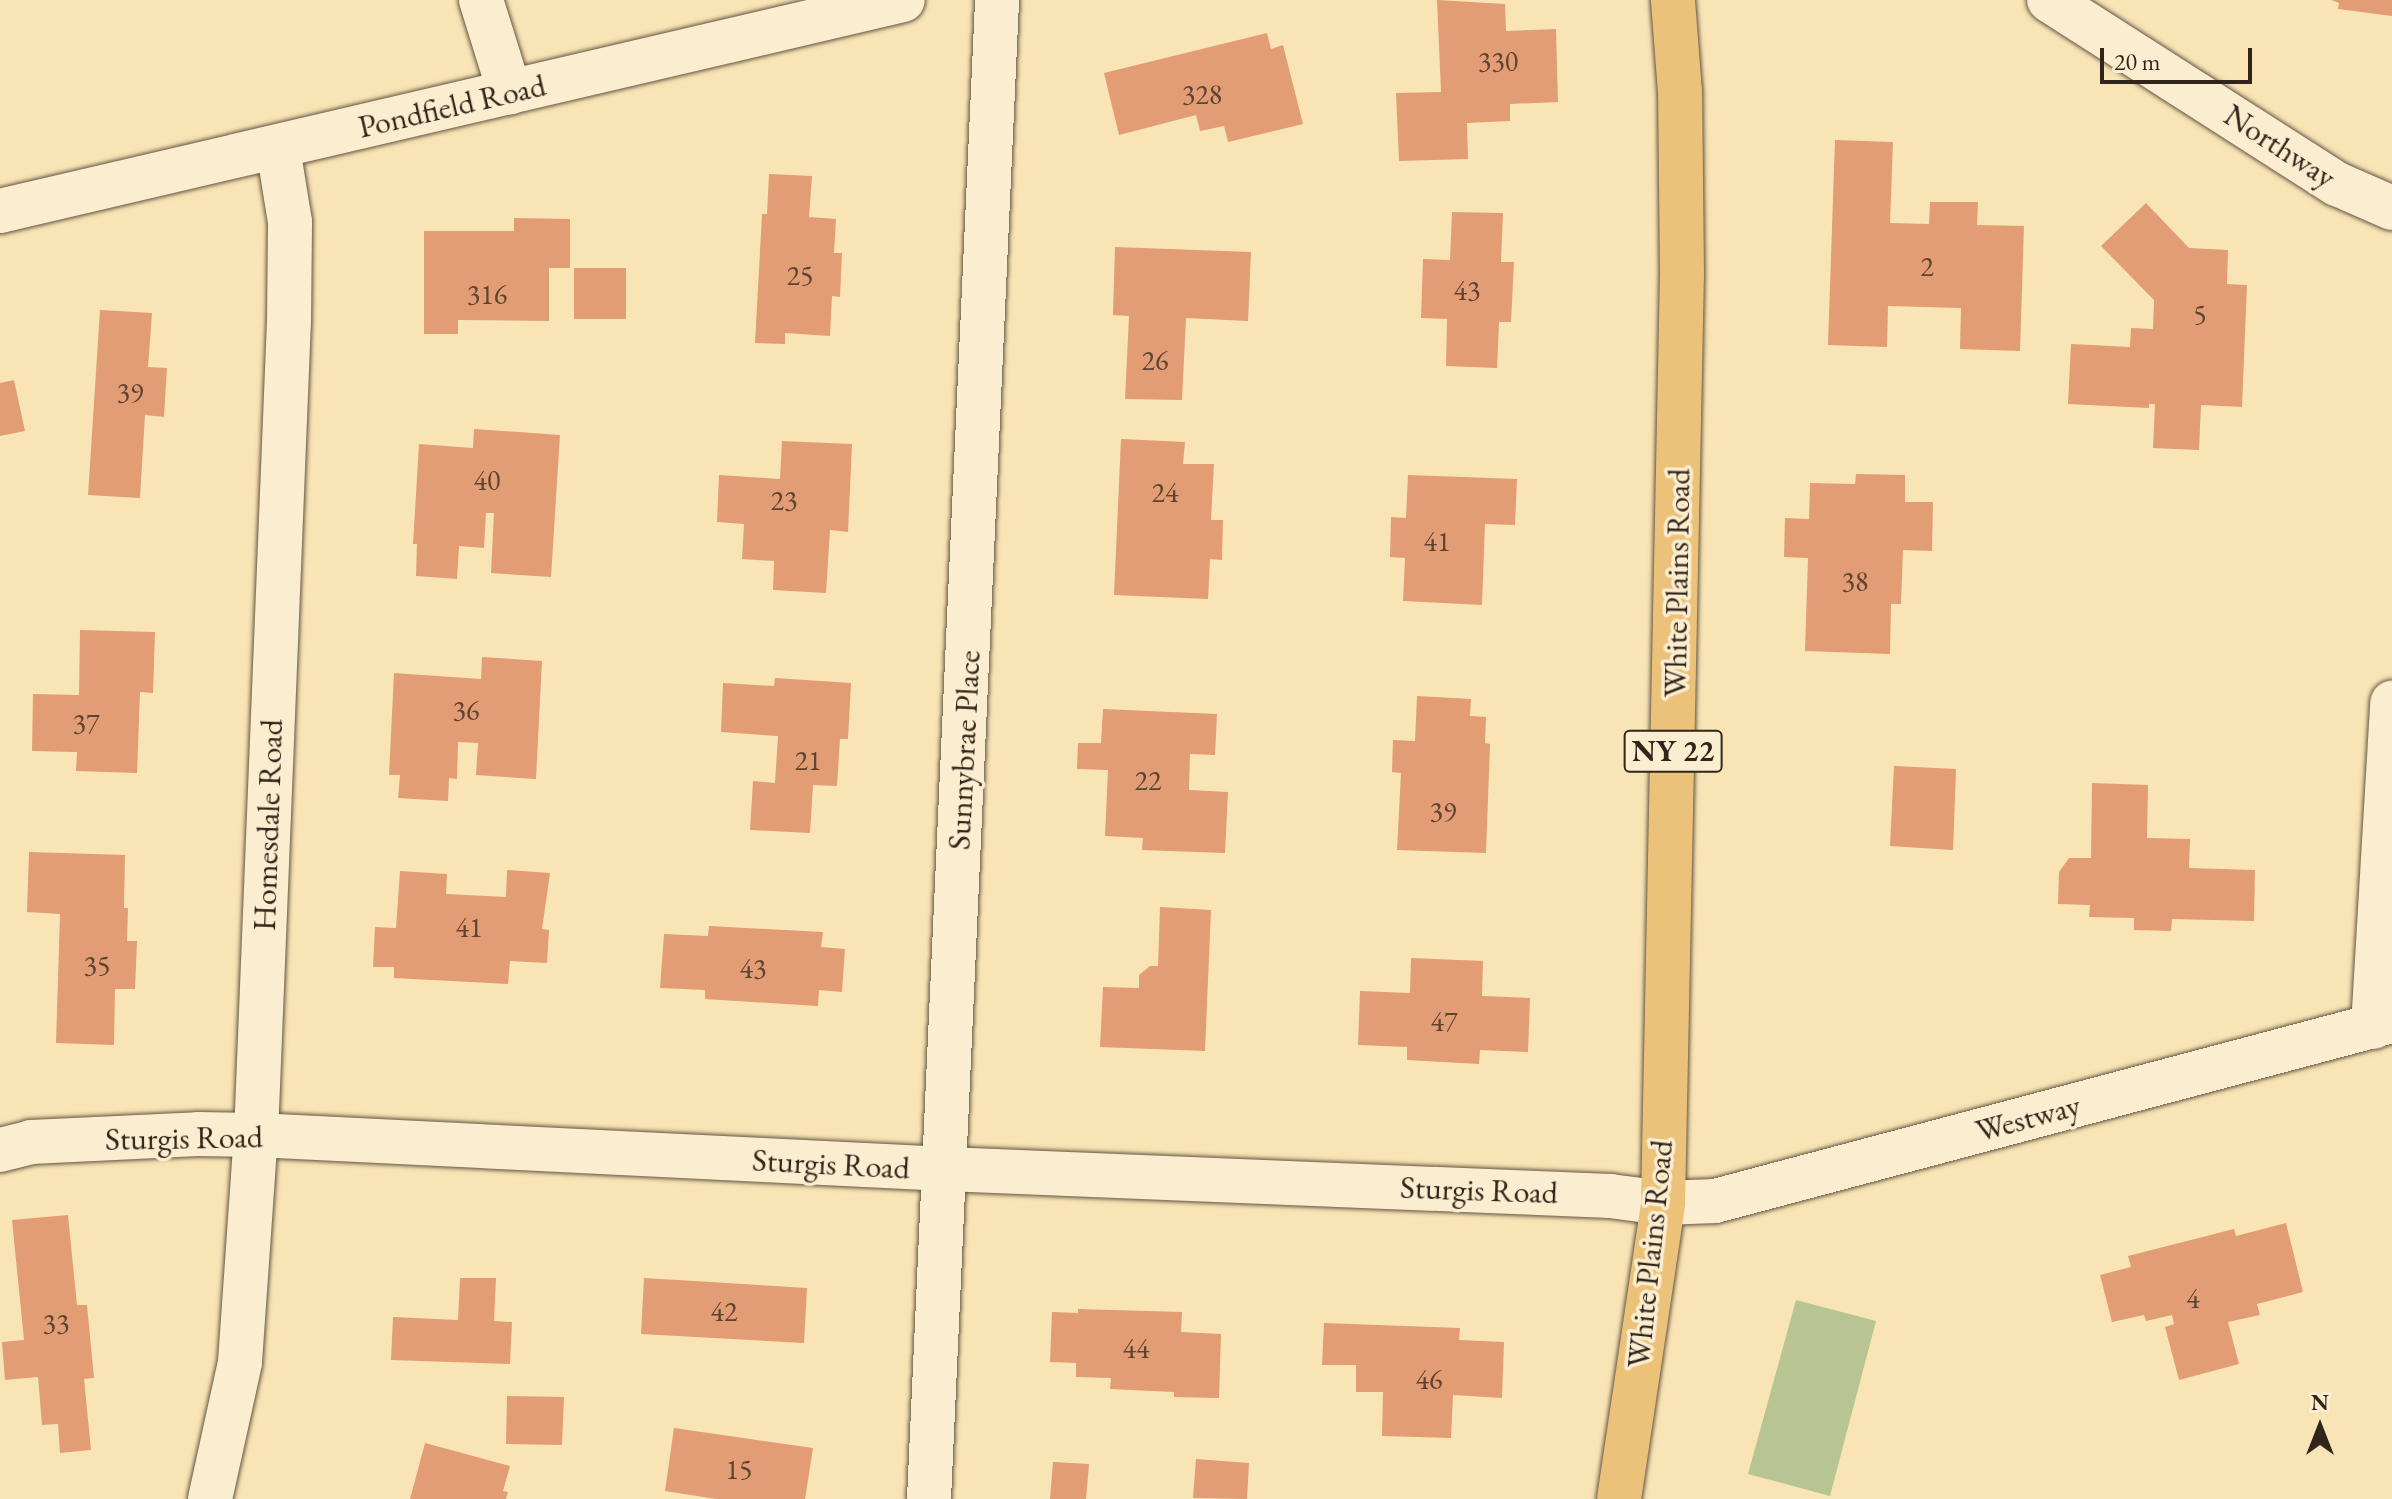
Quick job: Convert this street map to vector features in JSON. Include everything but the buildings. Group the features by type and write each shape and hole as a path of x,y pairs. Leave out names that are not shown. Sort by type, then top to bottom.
{"main road":[{"name":"White Plains Road","path":"1619,1499 1663,1203 1682,290 1680,92 1673,0"}],"street":[{"path":"481,0 510,93"},
{"name":"Pondfield Road","path":"0,211 903,0"},
{"name":"Sunnybrae Place","path":"929,1499 997,0"},
{"name":"Northway","path":"2049,0 2337,184 2392,208"},
{"name":"Homesdale Road","path":"210,1499 240,1362 256,1135 289,322 290,222 278,148"},
{"path":"2382,1024 2392,703"},
{"name":"Westway","path":"1663,1203 1715,1201 2382,1024"},
{"name":"Sturgis Road","path":"0,1150 31,1142 198,1134 256,1135 946,1169 1610,1196 1663,1203"}],"green space":[{"path":"1796,1300 1876,1321 1830,1496 1748,1474"}]}
